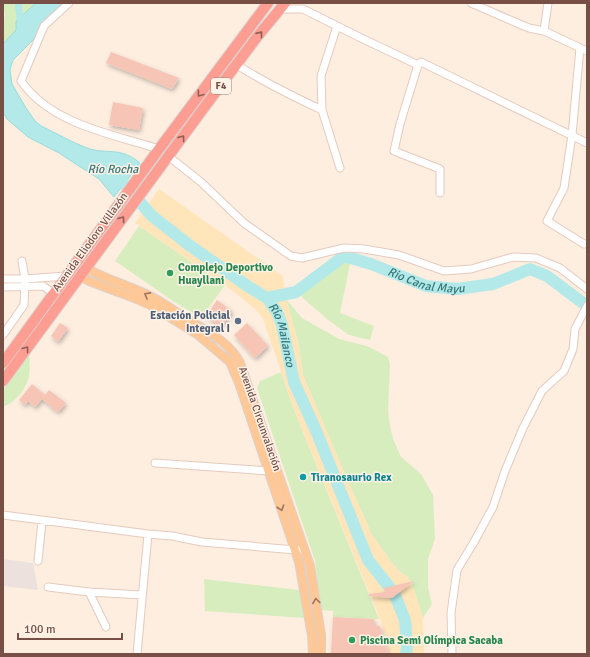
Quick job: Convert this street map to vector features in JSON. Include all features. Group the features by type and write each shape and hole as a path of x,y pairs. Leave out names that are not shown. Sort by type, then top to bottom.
{"highway":[{"name":"Avenida Eliodoro Villazón","path":"248,29 265,3"},
{"name":"Avenida Eliodoro Villazón","path":"3,363 149,162 268,3"},
{"name":"Avenida Eliodoro Villazón","path":"248,29 279,5"},
{"name":"Avenida Eliodoro Villazón","path":"3,381 158,169 257,37 279,5"}],"main road":[{"name":"Avenida Circunvalación","path":"83,272 100,276 140,291 167,306 223,342 237,356 242,381 269,471 296,550 309,616 312,636 312,654"},
{"name":"Avenida Circunvalación","path":"83,272 89,281 150,305 197,334 230,362 242,381 310,566 321,635 321,654"}],"street":[{"path":"69,3 44,26 20,81 33,96 60,115 89,128 159,149"},
{"path":"471,3 529,28 544,31 587,52"},
{"path":"544,31 548,3"},
{"path":"279,5 303,9 418,65"},
{"path":"337,26 322,76 322,110 340,168"},
{"path":"580,48 572,135 564,188 547,221 584,244"},
{"path":"440,193 440,169 394,151 400,124 418,65 421,62 587,143"},
{"path":"237,64 259,79 288,95 322,110"},
{"path":"168,156 201,182 244,222 291,256 302,258 344,248 364,249 399,255 444,271 471,269 513,257 536,258 560,268 587,289"},
{"path":"3,335 24,305 25,283 22,261"},
{"path":"3,287 66,276"},
{"path":"3,279 43,286 53,293"},
{"path":"452,654 451,612 456,570 474,542 493,507 505,471 523,428 542,391 564,371 573,349 575,329 587,306"},
{"path":"217,350 223,342"},
{"path":"155,463 269,471"},
{"path":"3,515 172,536 202,542 296,550 304,548"},
{"path":"38,561 42,521"},
{"path":"137,654 148,534"},
{"path":"48,587 89,592 142,595"},
{"path":"89,592 106,627"},
{"path":"309,616 318,616"}],"shaded area":[{"path":"3,559 33,563 38,590 3,586"}],"green space":[{"path":"3,3 36,3 16,21 16,30 3,44 3,19 5,16"},
{"name":"Complejo Deportivo Huayllani","path":"139,226 225,285 201,318 173,301 115,261"},
{"path":"344,256 351,259 340,313 374,326 370,340 349,335 327,319 296,292"},
{"path":"286,299 302,318 339,339 367,346 388,357 390,365 388,410 390,427 394,441 401,457 421,474 433,495 435,539 428,559 428,587 432,604 423,618 411,582 408,577 401,573 392,563 372,535 343,470 303,375 298,342"},
{"path":"29,354 30,362 28,381 16,399 3,407 3,390"},
{"path":"281,372 294,410 379,619 333,617 333,611 321,610 315,561 257,388 260,381"},
{"path":"204,579 300,590 304,618 205,611"}],"sand":[{"path":"159,189 283,276 286,299 298,342 303,375 372,535 392,563 401,573 408,577 415,592 423,618 424,654 389,654 387,639 377,612 294,410 263,319 255,309 225,285 135,223"}],"water":[{"name":"Río Rocha","path":"36,3 63,3 42,25 34,39 13,60 10,70 12,84 26,108 35,121 41,126 87,148 126,154 140,163 114,197 99,179 59,153 28,137 7,119 3,113 3,44 16,30 16,21"}],"building":[{"path":"111,52 179,78 172,89 106,63"},
{"path":"113,102 143,108 139,130 109,125"},
{"path":"217,300 232,311 221,327 206,316"},
{"path":"60,323 68,328 58,342 51,336"},
{"path":"247,323 268,346 255,358 234,335"},
{"path":"32,384 45,395 49,390 66,403 58,412 42,399 35,407 28,401 25,405 19,400"},
{"path":"414,581 392,598 369,596 369,594 385,592 384,588"},
{"name":"Piscina Semi Olímpica Sacaba","path":"333,617 374,619 374,625 380,626 388,654 331,654"}],"waterway":[{"path":"18,3 21,25"},
{"name":"Río Mailanco","path":"113,173 152,216 189,245 267,298 277,312 282,325 294,382 317,433 368,560 394,593 405,620 407,646 406,654"},
{"name":"Rio Canal Mayu","path":"267,298 296,292 344,256 371,264 426,286 457,289 493,284 530,269 547,276 587,306"}],"place":[{"name":"Complejo Deportivo Huayllani","path":"170,273"},
{"name":"Estación Policial Integral I","path":"238,321"},
{"name":"Tiranosaurio Rex","path":"303,477"},
{"name":"Piscina Semi Olímpica Sacaba","path":"352,640"}]}
